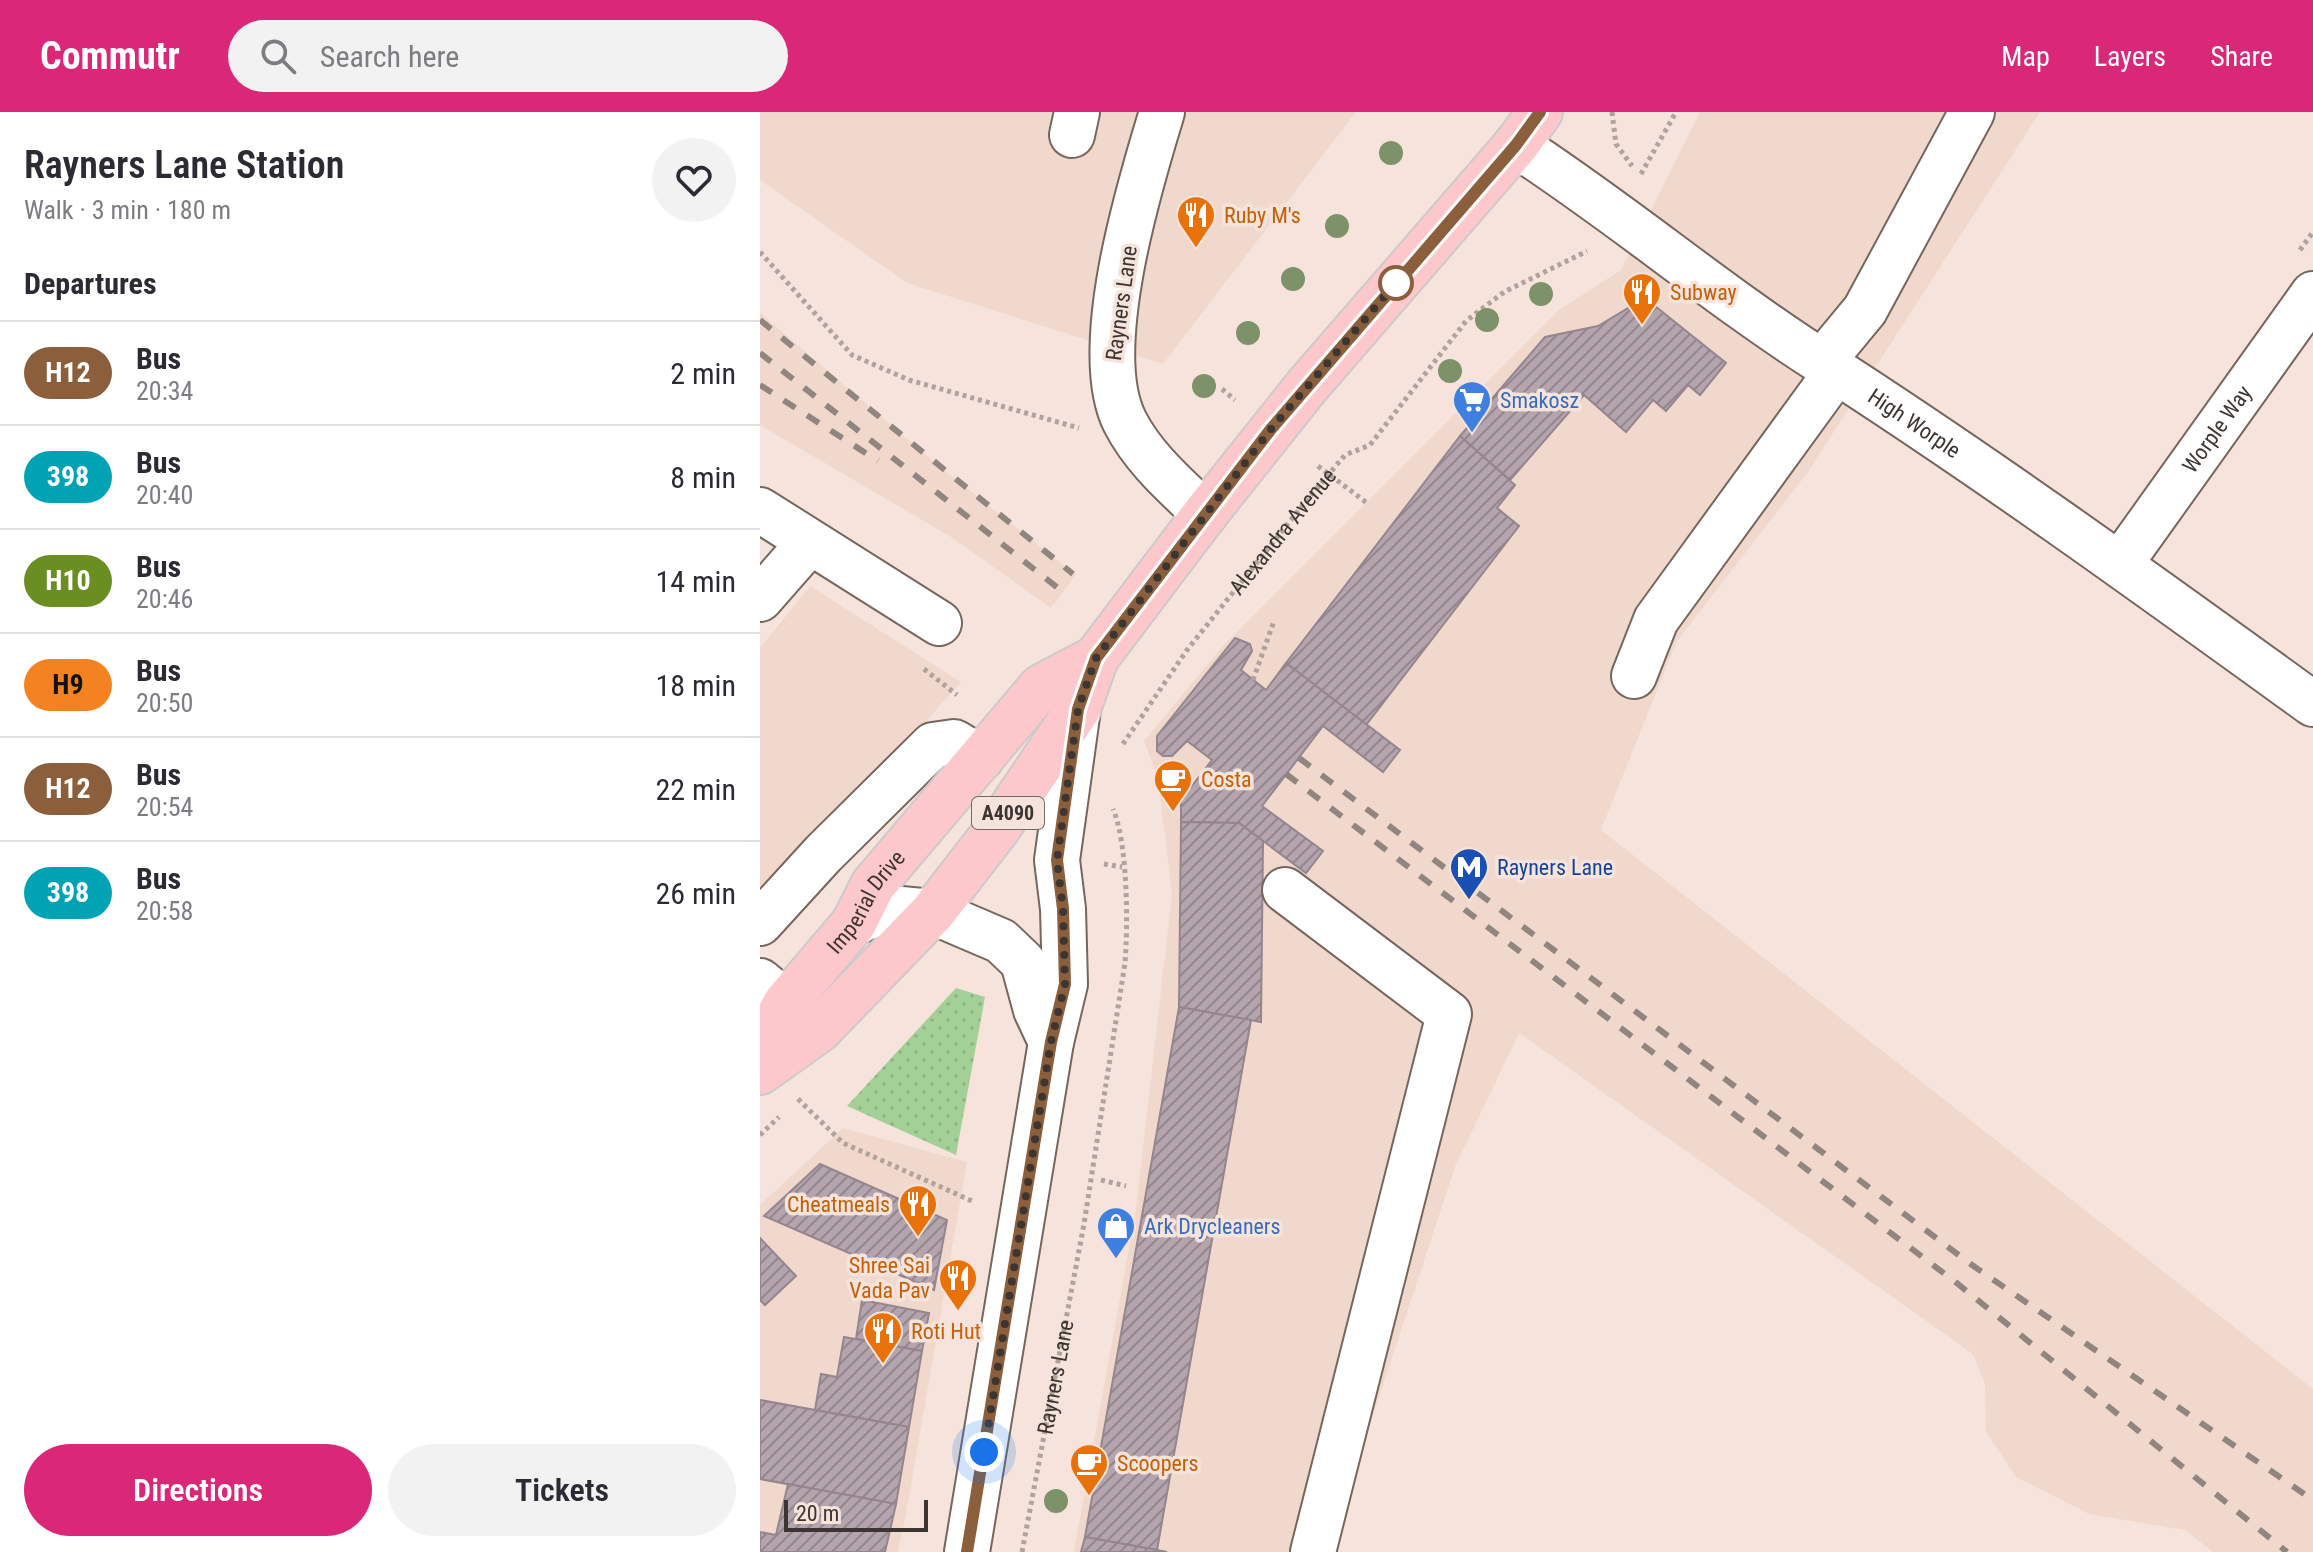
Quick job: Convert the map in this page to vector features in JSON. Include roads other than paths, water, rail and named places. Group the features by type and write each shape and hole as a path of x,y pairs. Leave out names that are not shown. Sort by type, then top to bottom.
{"main road":[{"name":"A4090","path":"933,912 998,828 1078,709 1096,658 1205,514 1307,386 1528,129"},
{"name":"A4090","path":"981,758 1041,687 1096,658"},
{"name":"Imperial Drive","path":"760,1051 772,993 854,923 873,885 981,758"},
{"name":"Imperial Drive","path":"760,1072 819,1030 933,912"}],"street":[{"name":"Rayners Lane","path":"1162,112 1139,188 1117,303 1111,372 1124,420 1155,465 1205,514"},
{"path":"1634,676 1656,620 1865,310 1972,112"},
{"name":"High Worple","path":"1528,129 1578,185 1830,366 2120,564 2313,704"},
{"name":"Worple Way","path":"2120,564 2313,294"},
{"path":"760,510 939,623"},
{"path":"760,599 810,542"},
{"path":"967,1552 1051,1042 1065,984 1063,909 1057,860 1078,709"},
{"path":"760,923 823,854 933,745 954,742 981,758"},
{"path":"1285,890 1449,1014 1313,1552"},
{"path":"854,923 890,908 933,912 1012,949 1030,977 1036,1010 1051,1042"},
{"path":"772,993 819,1030"}],"railway":[{"path":"760,320 1073,574"},
{"path":"760,353 1063,592"},
{"path":"760,385 878,461"},
{"path":"1299,758 1972,1265 2313,1500"},
{"path":"1286,774 1958,1284 2287,1552"}],"place":[{"name":"Ruby M's","path":"1196,249"},
{"name":"Subway","path":"1642,326"},
{"name":"Smakosz","path":"1472,434"},
{"name":"Costa","path":"1173,813"},
{"name":"Rayners Lane","path":"1469,901"},
{"name":"Cheatmeals","path":"918,1238"},
{"name":"Ark Drycleaners","path":"1116,1260"},
{"name":"Shree Sai Vada Pav","path":"958,1312"},
{"name":"Roti Hut","path":"883,1365"},
{"name":"Scoopers","path":"1089,1497"}]}
